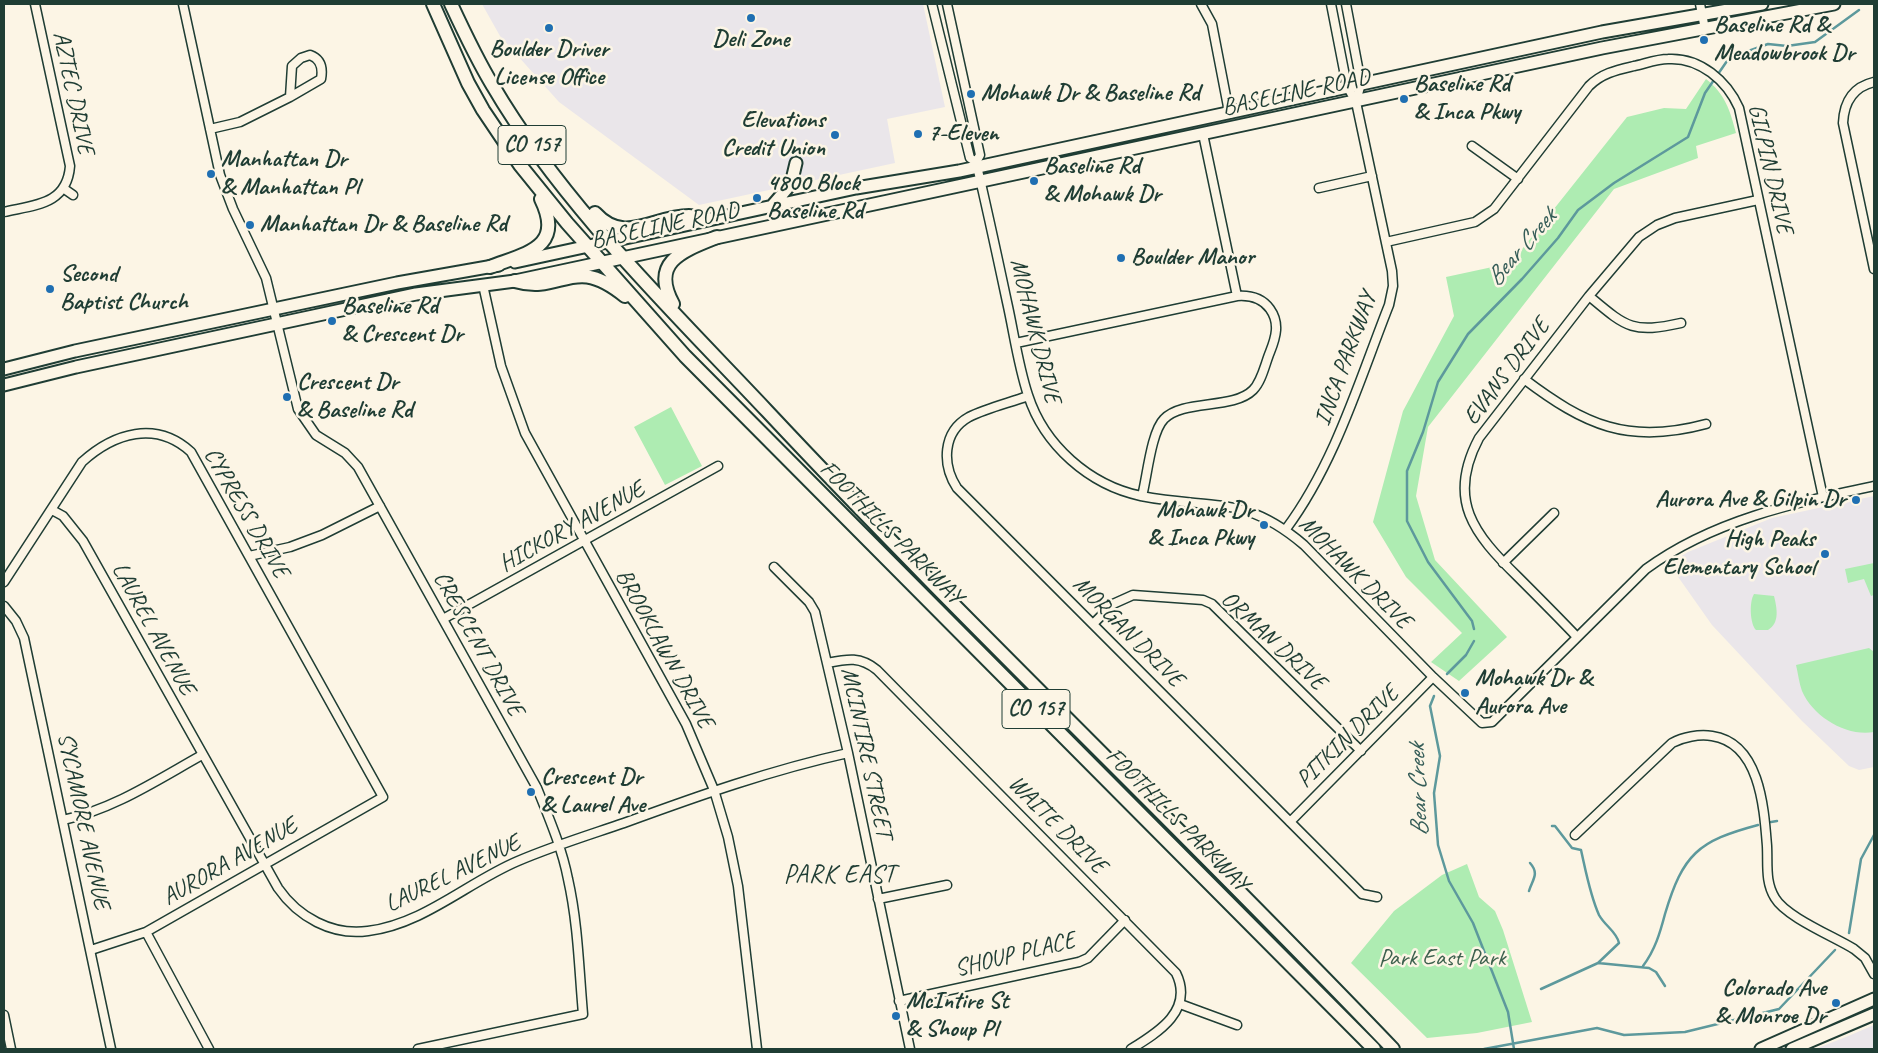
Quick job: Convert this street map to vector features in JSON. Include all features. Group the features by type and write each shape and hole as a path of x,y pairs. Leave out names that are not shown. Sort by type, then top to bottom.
{"highway":[{"name":"FOOTHILLS PARKWAY","path":"433,4 462,72 483,110 534,183 685,356 1374,1049"},
{"name":"FOOTHILLS PARKWAY","path":"451,4 492,85 541,157 623,257 841,491 1394,1049"},
{"path":"541,157 562,173 596,214 610,227 628,228 687,216 708,219"},
{"path":"490,267 534,250 545,239 549,228 548,216 534,183"},
{"path":"689,327 667,292 665,273 672,260 682,253 717,237"},
{"path":"515,281 528,285 582,275 602,279 624,296 674,350 685,356"}],"main road":[{"name":"BASELINE ROAD","path":"4,369 75,351 397,283 490,267 863,186 1229,112 1701,9 1762,4"},
{"name":"BASELINE ROAD","path":"4,385 76,367 437,290 515,281 1611,46 1834,4"},
{"path":"770,207 791,184 796,163"},
{"path":"1761,1049 1874,999"},
{"path":"1792,1049 1874,1014"},
{"path":"1860,1020 1874,1023"}],"street":[{"name":"AZTEC DRIVE","path":"4,212 44,203 52,199 63,188 69,175 70,166 35,4"},
{"name":"CRESCENT DRIVE","path":"184,4 210,129 227,196 262,266 275,310 298,409 316,435 345,453 354,461 537,788 559,845 574,908 582,1014 418,1049"},
{"path":"932,4 970,158 977,164 980,155 947,4"},
{"path":"1201,4 1212,24 1229,112"},
{"name":"INCA PARKWAY","path":"1286,530 1313,490 1327,462 1389,305 1393,286 1392,271 1356,102 1347,86 1331,4"},
{"name":"INCA PARKWAY","path":"1346,4 1361,83 1356,102"},
{"path":"1701,9 1705,29"},
{"path":"210,129 240,122 290,97 322,79 322,66 313,56 301,58 292,66 290,97"},
{"name":"GILPIN DRIVE","path":"1386,242 1475,222 1494,209 1589,86 1607,73 1667,59 1695,64 1714,75 1732,93 1739,108 1823,497"},
{"path":"1874,82 1858,88 1851,95 1844,110 1843,123 1874,269"},
{"path":"1203,134 1237,296"},
{"path":"1472,146 1518,179"},
{"name":"MOHAWK DRIVE","path":"977,164 1028,396 1045,432 1072,462 1113,487 1142,496 1230,505 1249,510 1286,530 1304,545 1433,677"},
{"path":"1319,188 1372,176"},
{"name":"AZTEC DRIVE","path":"63,188 73,195"},
{"name":"EVANS DRIVE","path":"1577,636 1503,563 1474,528 1466,498 1465,482 1470,459 1479,438 1589,296 1625,251 1639,237 1657,225 1675,218 1758,200"},
{"name":"BROOKLAWN DRIVE","path":"483,285 500,366 525,433 686,724 714,790 728,837 738,886 757,1049"},
{"path":"1016,343 1237,296 1258,298 1266,304 1276,323 1274,342 1258,383 1246,395 1160,417 1142,496"},
{"path":"1589,296 1618,320 1629,326 1653,329 1681,323"},
{"path":"1524,379 1577,416 1617,429 1638,432 1666,432 1706,424"},
{"name":"MORGAN DRIVE","path":"1028,396 969,417 960,424 951,436 948,446 947,468 958,488 1362,894 1377,897"},
{"name":"CYPRESS DRIVE","path":"4,582 82,462 93,452 111,442 145,433 160,434 181,443 191,452 383,797"},
{"name":"HICKORY AVENUE","path":"443,619 718,466"},
{"path":"1433,677 1476,719 1482,723 1492,722 1646,570 1674,550 1757,514 1874,486"},
{"path":"249,556 290,547 322,535 380,506"},
{"name":"LAUREL AVENUE","path":"52,510 63,516 75,528 83,541 283,896 296,910 330,928 349,932 368,931 406,920 440,904 497,870 559,845 766,773 848,753"},
{"path":"1503,563 1554,513"},
{"name":"MCINTIRE STREET","path":"774,567 809,602 815,612 848,753 910,1049"},
{"name":"ORMAN DRIVE","path":"1092,624 1113,604 1133,595 1202,600 1212,604 1361,751"},
{"name":"SYCAMORE AVENUE","path":"4,606 16,621 24,638 111,1049"},
{"name":"WAITE DRIVE","path":"827,663 850,659 860,660 877,670 1176,973 1182,991 1180,1004"},
{"name":"PITKIN DRIVE","path":"1290,822 1433,677"},
{"path":"1575,835 1672,743 1689,737 1706,735 1720,737 1731,742 1752,767 1763,816 1769,886 1778,904 1854,949 1865,958 1874,974"},
{"path":"63,820 86,815 109,806 202,755"},
{"name":"AURORA AVENUE","path":"91,950 146,932 383,797"},
{"path":"878,900 947,885"},
{"name":"SHOUP PLACE","path":"899,1001 1079,962 1088,958 1125,920"},
{"path":"146,932 209,1049"},
{"path":"1130,1049 1169,1020 1180,1004 1237,1024"},
{"path":"4,1015 11,1049"}],"shaded area":[{"path":"482,4 923,4 945,107 887,119 895,163 699,205 559,102 500,36"},
{"path":"1874,496 1874,767 1859,770 1849,766 1802,721 1712,625 1669,564 1688,552 1772,518"},
{"path":"1874,1025 1874,1049 1815,1049 1846,1037"}],"green space":[{"path":"1706,79 1718,91 1726,103 1736,133 1696,146 1698,158 1614,189 1428,427 1416,496 1435,560 1507,637 1459,681 1431,662 1462,633 1406,577 1373,522 1403,411 1454,316 1446,277 1511,263 1627,117 1664,108 1686,109"},
{"path":"671,407 702,466 665,485 634,427"},
{"path":"1874,563 1874,595 1871,596 1864,579 1848,583 1845,569"},
{"path":"1754,594 1774,596 1777,610 1776,619 1768,630 1756,630 1754,627 1751,618 1751,607"},
{"path":"1869,648 1874,652 1874,732 1864,733 1842,728 1822,717 1814,709 1802,691 1796,665"},
{"name":"Park East Park","path":"1467,864 1479,897 1495,911 1503,930 1532,1022 1477,1033 1427,1038 1351,963 1394,911 1442,875"}],"waterway":[{"name":"Bear Creek","path":"1474,629 1472,621 1428,562 1407,521 1407,471 1423,432 1438,382 1468,334 1522,279 1558,238 1578,210 1614,183 1688,137 1705,93 1727,61 1768,44 1787,46 1815,42 1859,10"},
{"name":"Bear Creek","path":"1447,674 1466,655 1474,641"},
{"name":"Bear Creek","path":"1434,696 1430,706 1440,756 1434,793 1438,845 1449,881 1473,923 1508,1012 1514,1049"},
{"path":"1771,822 1777,821"},
{"path":"1643,966 1654,948 1672,894 1687,864 1707,844 1721,837 1758,825"},
{"path":"1541,989 1598,963 1619,943 1616,936 1599,915 1588,883 1581,850 1572,848 1555,826 1552,826"},
{"path":"1849,933 1861,859 1874,835"},
{"path":"1529,891 1535,874 1530,863"},
{"path":"1484,1049 1597,1028 1624,1035 1685,1032 1779,1009 1835,950"},
{"path":"1598,963 1649,968 1656,972 1665,986"}],"place":[{"name":"Deli Zone","path":"751,18"},
{"name":"Boulder Driver License Office","path":"549,28"},
{"name":"Baseline Rd & Meadowbrook Dr","path":"1704,40"},
{"name":"Mohawk Dr & Baseline Rd","path":"971,94"},
{"name":"Baseline Rd & Inca Pkwy","path":"1404,99"},
{"name":"7-Eleven","path":"918,134"},
{"name":"Elevations Credit Union","path":"835,135"},
{"name":"Manhattan Dr & Manhattan Pl","path":"211,174"},
{"name":"Baseline Rd & Mohawk Dr","path":"1034,181"},
{"name":"4800 Block Baseline Rd","path":"757,198"},
{"name":"Manhattan Dr & Baseline Rd","path":"250,225"},
{"name":"Boulder Manor","path":"1121,258"},
{"name":"Second Baptist Church","path":"50,289"},
{"name":"Baseline Rd & Crescent Dr","path":"332,321"},
{"name":"Crescent Dr & Baseline Rd","path":"287,397"},
{"name":"Aurora Ave & Gilpin Dr","path":"1856,500"},
{"name":"Mohawk Dr & Inca Pkwy","path":"1264,525"},
{"name":"High Peaks Elementary School","path":"1825,554"},
{"name":"Mohawk Dr & Aurora Ave","path":"1465,693"},
{"name":"Crescent Dr & Laurel Ave","path":"531,792"},
{"name":"Colorado Ave & Monroe Dr","path":"1836,1003"},
{"name":"McIntire St & Shoup Pl","path":"896,1016"}],"district":[{"name":"PARK EAST","path":"840,875"}]}
